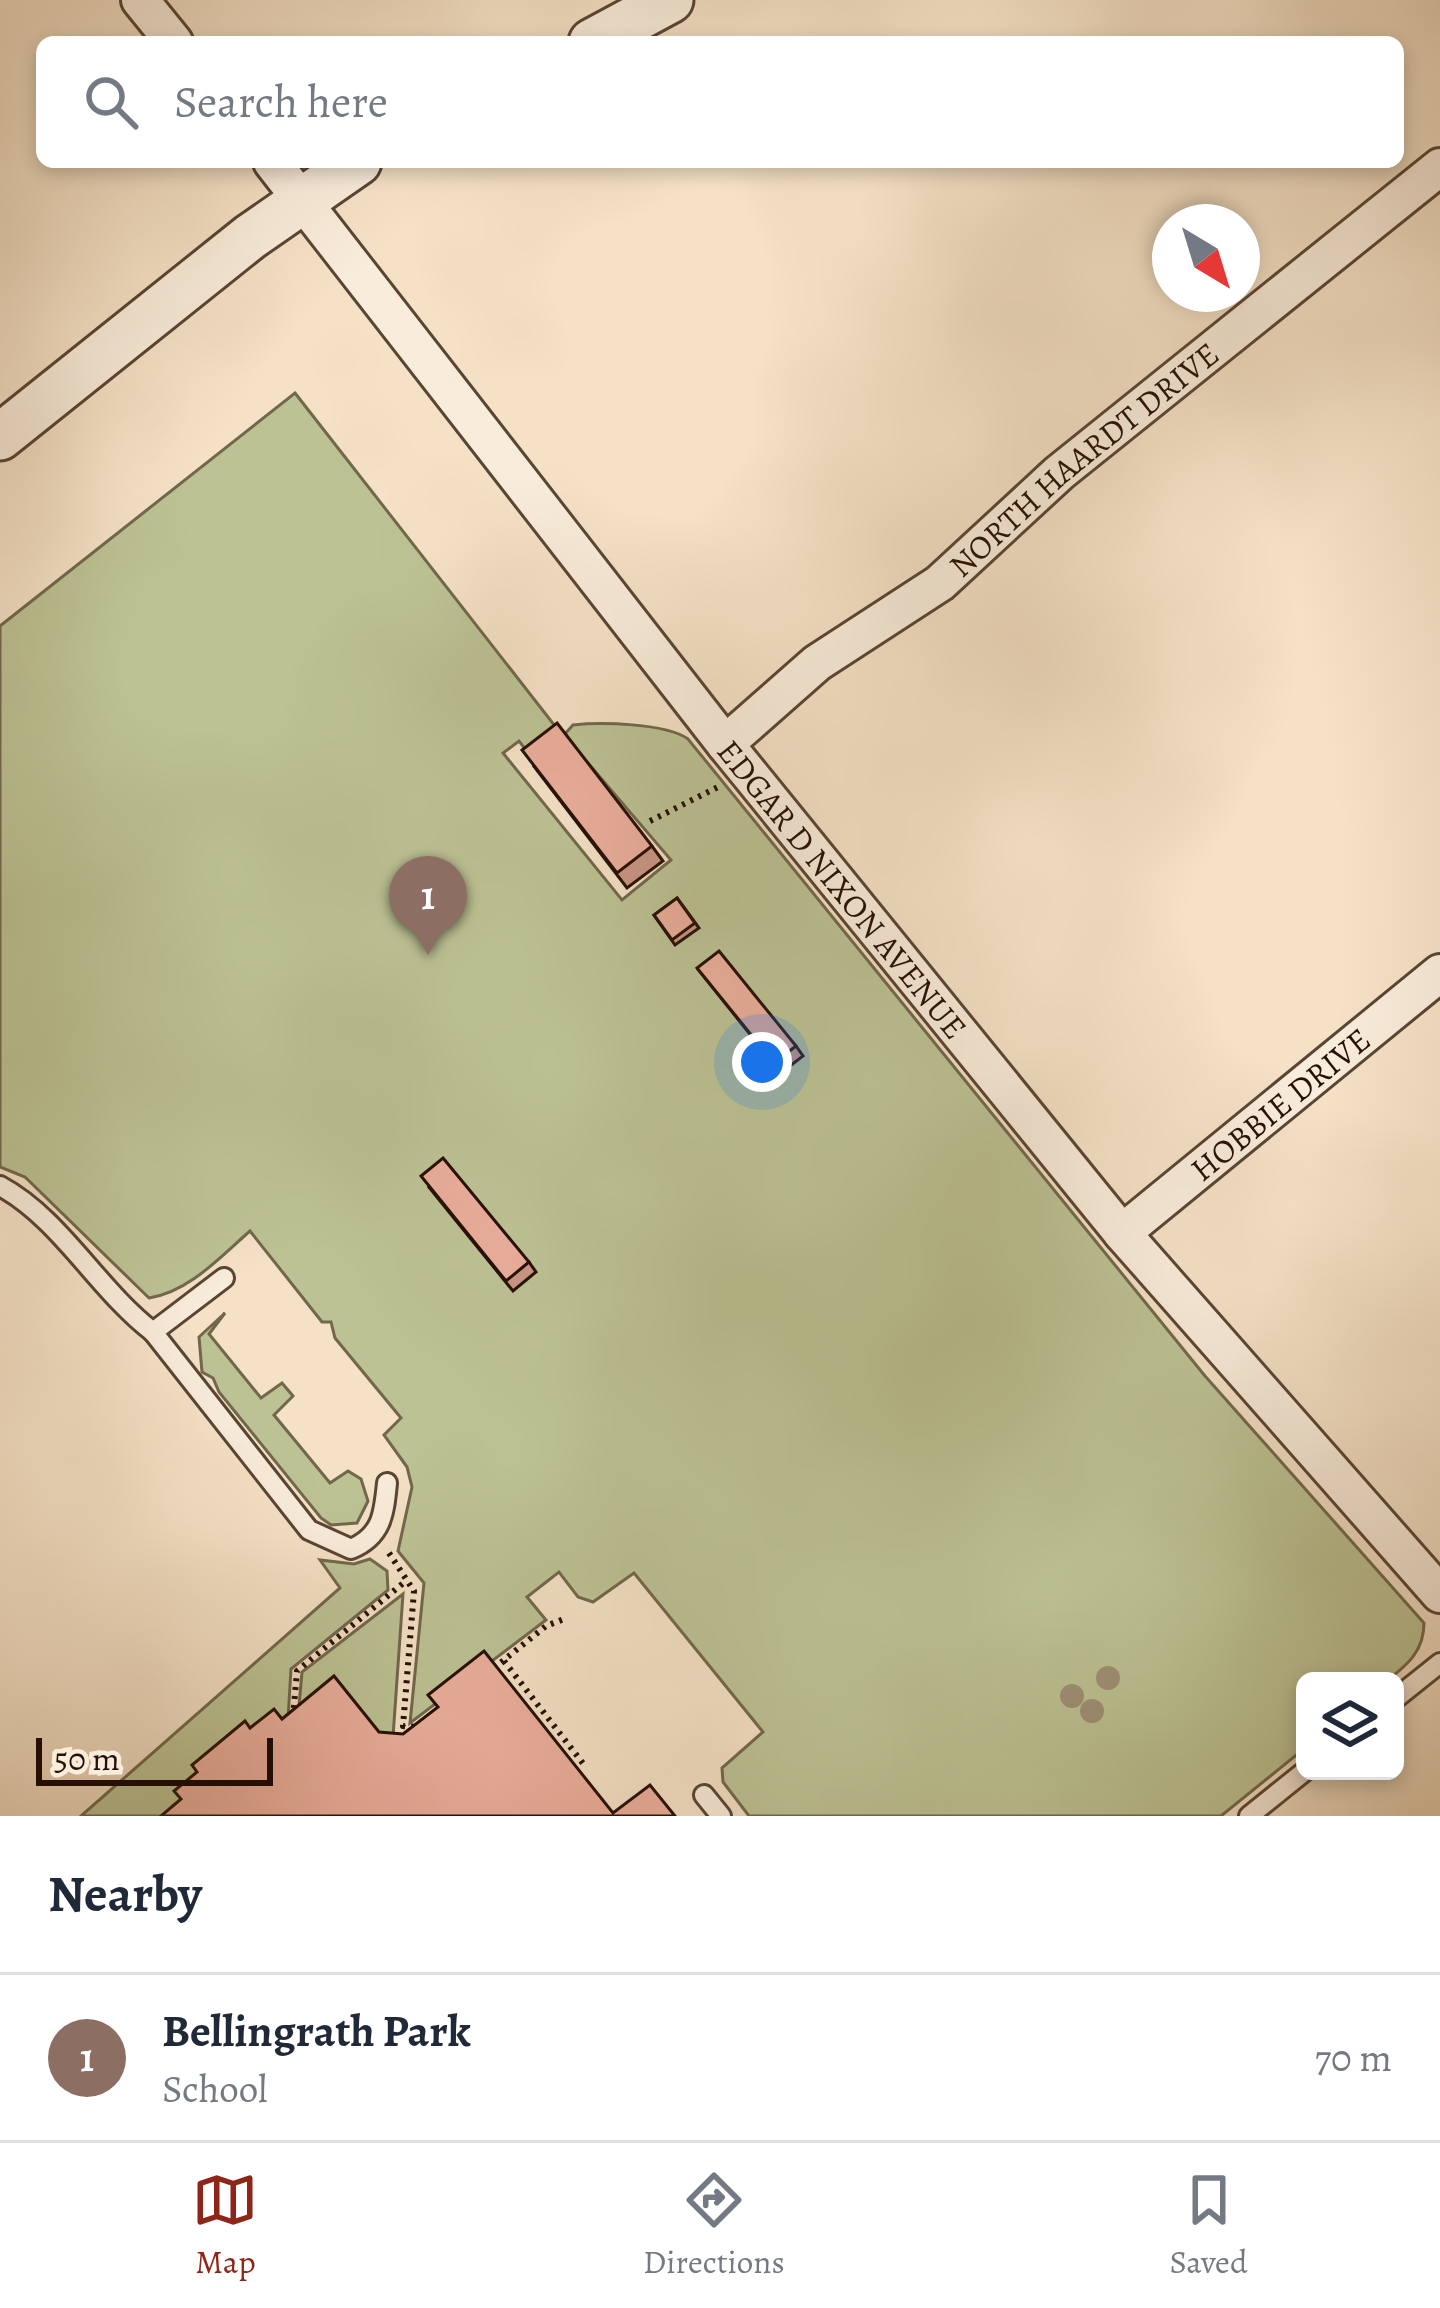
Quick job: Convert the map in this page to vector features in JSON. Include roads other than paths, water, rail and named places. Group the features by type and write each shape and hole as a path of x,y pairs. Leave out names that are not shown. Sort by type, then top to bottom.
{"street":[{"path":"140,0 169,36"},
{"path":"603,36 670,0"},
{"name":"NORTH HAARDT DRIVE","path":"725,744 818,663 940,583 1058,473 1440,167"},
{"name":"EDGAR D NIXON AVENUE","path":"277,168 725,744 1122,1233 1440,1594"},
{"path":"0,437 349,168"},
{"name":"HOBBIE DRIVE","path":"1122,1233 1440,973"}],"lane":[{"path":"0,1186 26,1201 118,1305 152,1332 309,1530 351,1549 370,1541 384,1517 387,1483"},
{"path":"152,1332 224,1278"},
{"path":"1404,1692 1440,1663"},
{"path":"1249,1816 1296,1778"},
{"path":"704,1795 721,1816"}],"place":[{"name":"Bellingrath Park","path":"428,955"}]}
